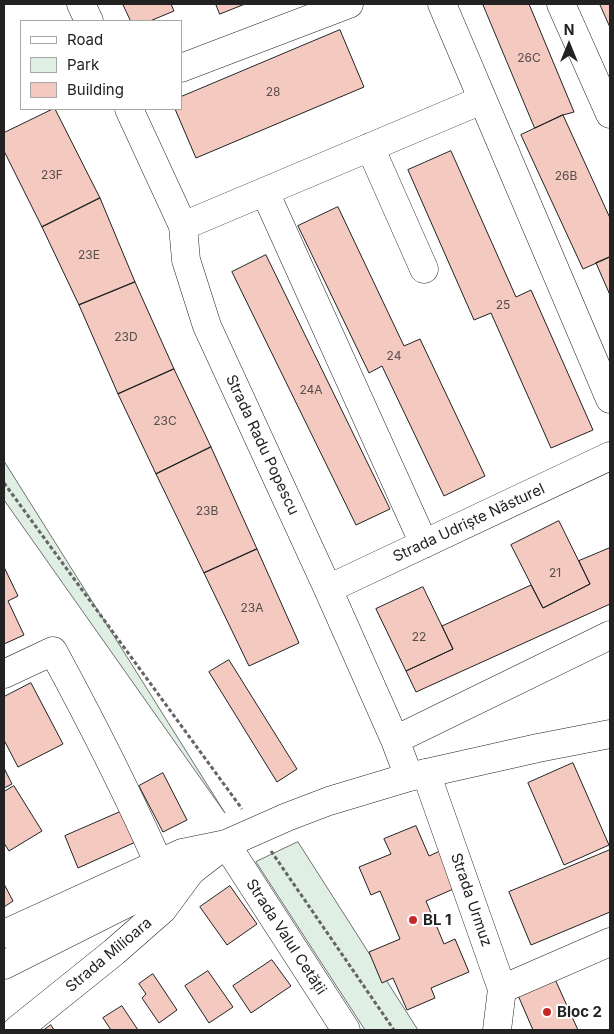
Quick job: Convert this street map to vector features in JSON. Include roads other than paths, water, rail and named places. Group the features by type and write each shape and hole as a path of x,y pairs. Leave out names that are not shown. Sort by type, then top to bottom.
{"street":[{"path":"81,4 89,20"},
{"path":"182,68 349,4"},
{"path":"442,4 610,399"},
{"path":"561,4 610,114"},
{"path":"183,226 482,100"},
{"name":"Strada Radu Popescu","path":"129,110 183,226 186,260 207,326 395,740 417,775"},
{"path":"370,147 424,269"},
{"path":"265,192 424,544"},
{"name":"Strada Udriște Năsturel","path":"328,589 610,456"},
{"path":"395,740 610,635"},
{"path":"4,674 53,651 83,705 159,864"},
{"path":"4,934 182,853 226,844 287,816 329,801 417,775 610,734"},
{"name":"Strada Urmuz","path":"417,775 502,989 497,1030"},
{"path":"4,965 192,871 226,844"},
{"name":"Strada Valul Cetății","path":"226,844 346,1030"},
{"name":"Strada Milioara","path":"17,1030 163,910 192,871"},
{"path":"502,989 610,942"}],"place":[{"name":"BL 1","path":"413,920"},
{"name":"Bloc 2","path":"547,1012"}]}
